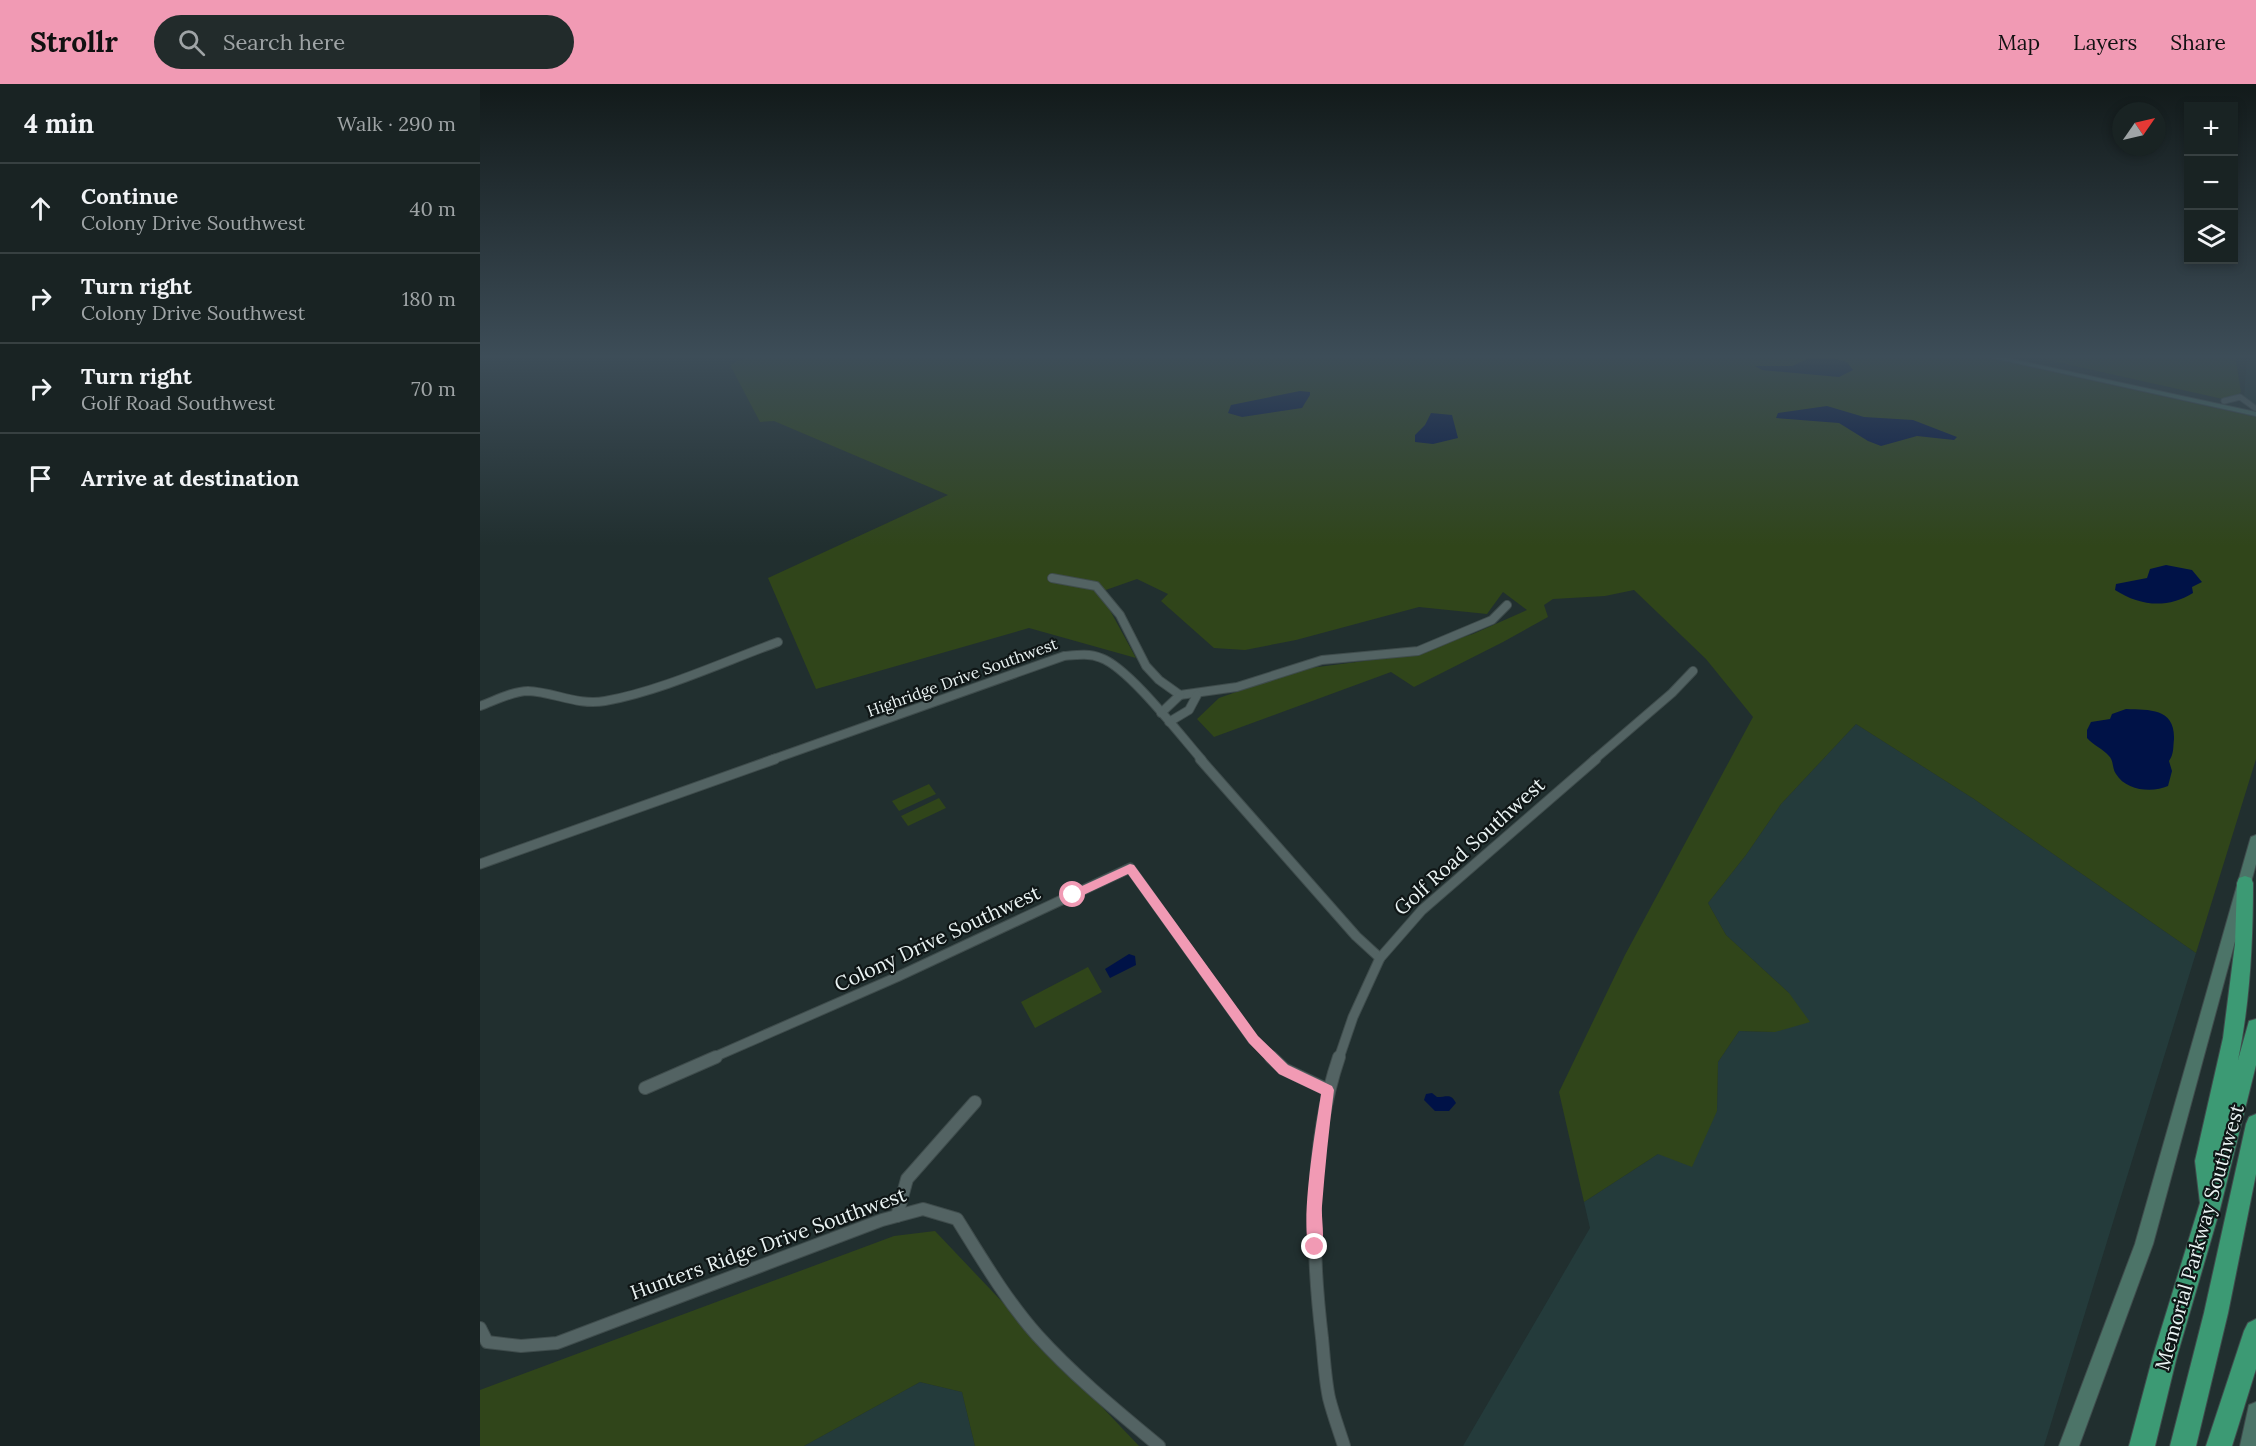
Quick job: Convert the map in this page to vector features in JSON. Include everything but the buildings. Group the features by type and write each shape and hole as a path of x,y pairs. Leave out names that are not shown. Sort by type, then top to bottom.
{"highway":[{"path":"2209,1209 2205,1161 2233,1038 2244,944 2245,883"},
{"name":"Memorial Parkway Southwest","path":"2142,1446 2165,1356 2209,1209 2256,1027"},
{"name":"Memorial Parkway Southwest","path":"2183,1446 2216,1313 2256,1124"},
{"path":"2219,1446 2256,1331"}],"street":[{"path":"1052,578 1096,586 1120,615 1146,666 1159,680 1180,695 1197,695 1237,687 1322,660 1418,651 1492,620 1507,605"},
{"path":"480,706 525,691 545,693 567,700 602,702 639,693 778,642"},
{"name":"Highridge Drive Southwest","path":"480,864 1064,656 1088,653 1108,659 1126,674 1356,936 1380,958"},
{"name":"Golf Road Southwest","path":"1344,1446 1329,1396 1319,1313 1314,1226 1318,1158 1328,1090 1353,1017 1380,958 1422,910 1672,693 1693,671"},
{"path":"1161,712 1180,695"},
{"path":"1169,722 1189,710 1197,695"},
{"path":"2069,1446 2144,1244 2210,999 2256,840"},
{"name":"Colony Drive Southwest","path":"645,1088 897,977 1130,868 1253,1040 1284,1069 1328,1090"},
{"path":"897,1216 907,1179 975,1102"},
{"name":"Hunters Ridge Drive Southwest","path":"480,1328 487,1342 521,1346 557,1343 665,1300 897,1216 923,1209 957,1219 994,1277 1035,1333 1084,1382 1159,1446"},
{"path":"2250,1446 2256,1412"}],"shaded area":[{"path":"1428,419 1453,419 1458,438 1433,444 1415,442 1415,435"},
{"path":"1783,419 1913,420 1957,437 1954,440 1917,436 1881,446 1868,441 1839,423"},
{"path":"2166,565 2192,570 2202,582 2192,587 2193,593 2183,598 2173,602 2154,604 2134,599 2115,590 2116,584 2147,578 2150,569"},
{"path":"2126,709 2152,711 2166,716 2170,721 2174,739 2173,753 2169,761 2172,771 2168,786 2148,790 2126,784 2115,772 2109,756 2087,738 2087,730 2091,722 2110,719 2112,714"},
{"path":"1856,724 1974,799 2196,953 2044,1446 1463,1446 1590,1228 1584,1202 1658,1154 1717,1111 1718,1062 1739,1031 1775,1032 1789,993 1726,935 1708,903 1746,855 1781,804"},
{"path":"1129,954 1135,956 1136,965 1110,978 1105,969"},
{"path":"1432,1093 1437,1097 1450,1097 1456,1103 1449,1111 1435,1111 1424,1100 1426,1094"},
{"path":"920,1382 962,1392 975,1446 804,1446"}],"green space":[{"path":"758,419 2256,419 2256,759 2196,953 1974,799 1856,724 1781,804 1746,855 1708,903 1726,935 1789,993 1810,1022 1775,1032 1739,1031 1718,1062 1717,1111 1692,1167 1658,1154 1584,1202 1559,1092 1625,955 1753,717 1706,659 1634,590 1605,596 1553,599 1544,605 1548,617 1414,687 1391,672 1214,737 1197,719 1219,698 1310,668 1388,658 1424,649 1473,634 1527,610 1503,592 1487,614 1419,607 1296,640 1245,650 1214,648 1161,601 1168,594 1137,579 1100,592 1136,658 1029,628 816,689 768,578 948,495 774,421 760,422"},
{"path":"929,784 936,794 899,811 892,801"},
{"path":"939,798 946,808 908,826 901,816"},
{"path":"1088,967 1102,992 1035,1028 1021,1002"},
{"path":"935,1231 1139,1446 975,1446 962,1392 920,1382 804,1446 480,1446 480,1390 894,1236"}],"route":[{"path":"1073,895 1130,868 1253,1040 1284,1069 1328,1090 1318,1158 1315,1247"}]}
